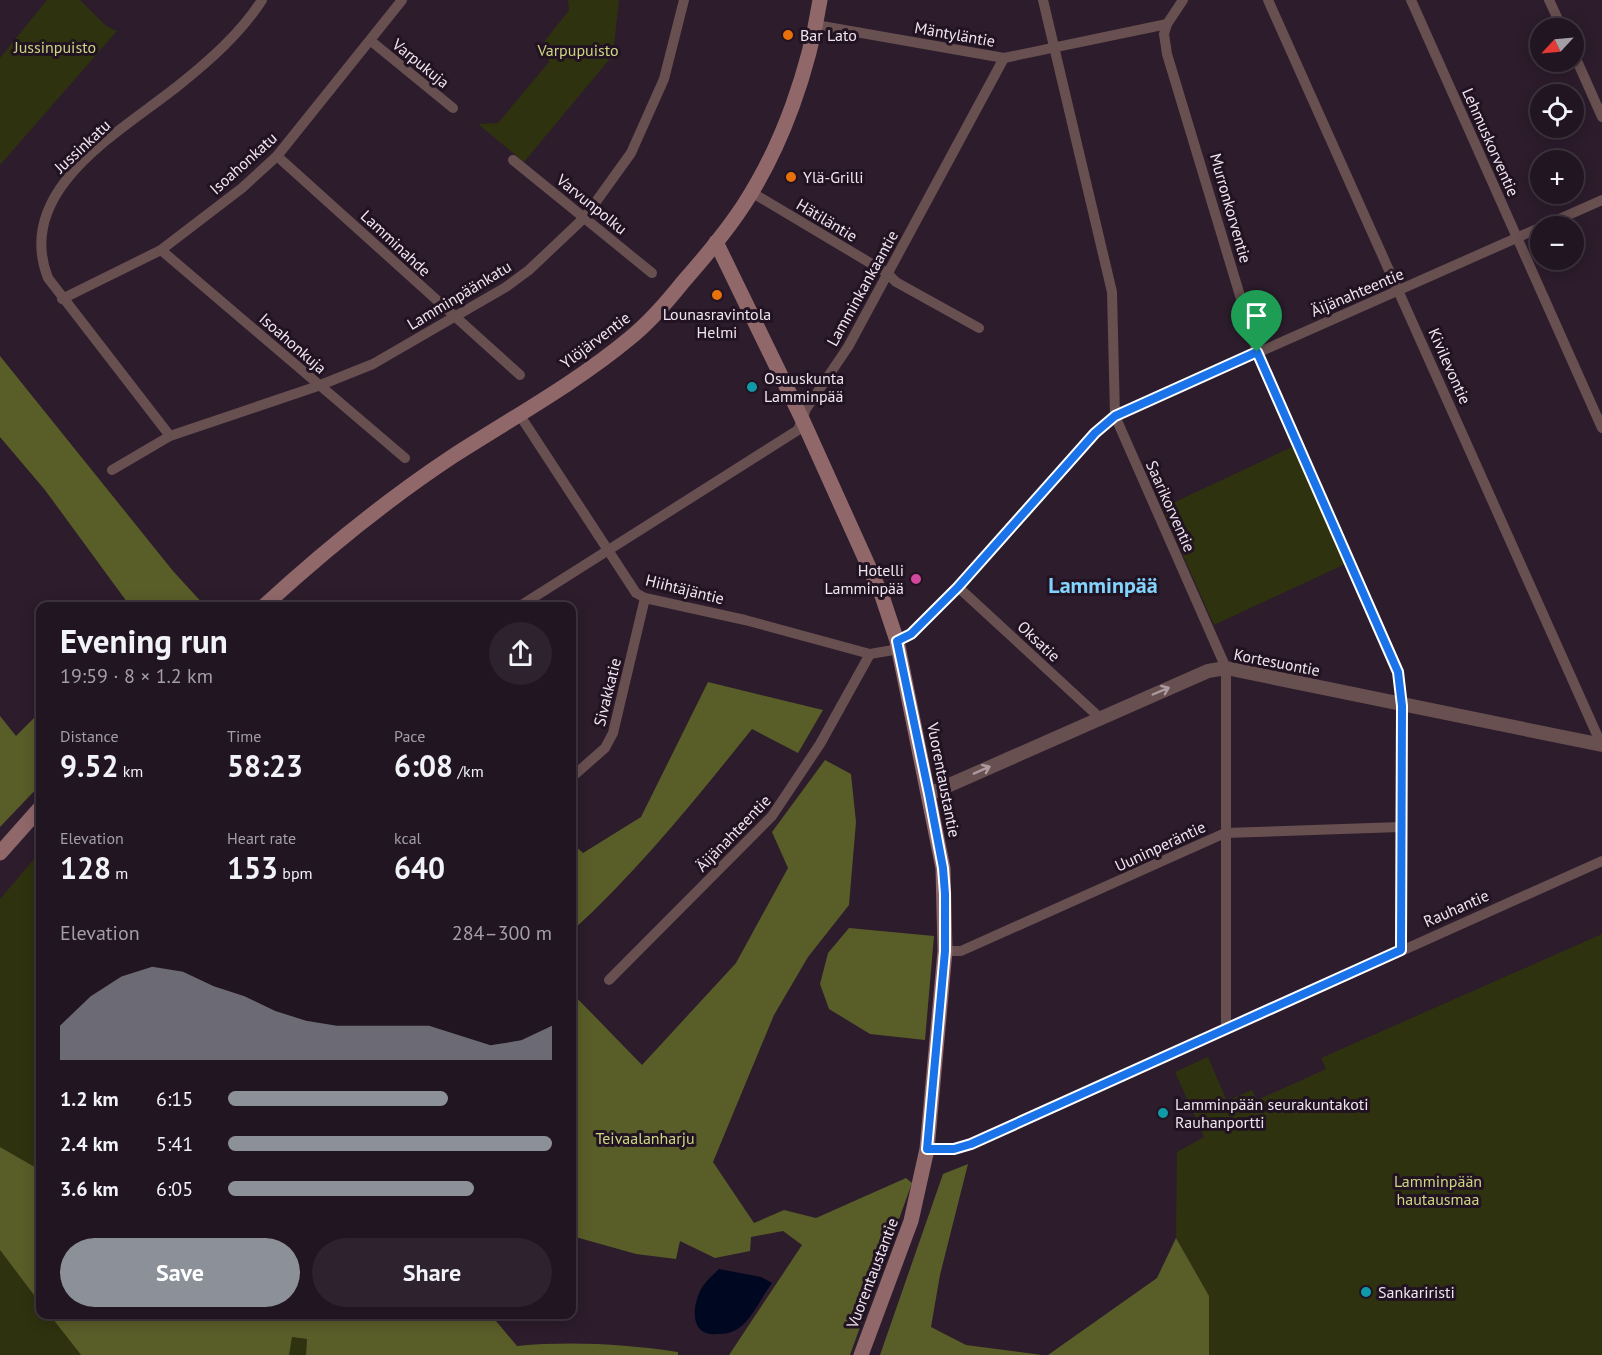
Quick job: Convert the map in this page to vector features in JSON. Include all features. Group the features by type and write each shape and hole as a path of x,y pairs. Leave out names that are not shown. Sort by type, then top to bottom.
{"main road":[{"name":"Ylöjärventie","path":"268,602 355,525 632,338 660,309 716,242 751,192 787,117 816,25 820,0"},
{"name":"Vuorentaustantie","path":"716,242 803,422 882,596 898,645 943,868 945,951 927,1149 911,1221 861,1355"},
{"path":"0,854 36,813"}],"street":[{"name":"Jussinkatu","path":"170,436 48,278 42,254 45,220 56,193 95,150 202,66 244,24 262,0"},
{"name":"Isoahonkatu","path":"62,299 161,250 242,188 278,156 402,0"},
{"name":"Lamminpäänkatu","path":"112,470 170,436 318,386 373,364 454,318 529,270 585,217 631,153 653,108 673,47 684,0"},
{"name":"Saarikorventie","path":"1043,0 1112,292 1115,416 1226,668 1226,1027"},
{"path":"1167,24 1183,0"},
{"name":"Kivilevontie","path":"1268,0 1400,290 1602,745"},
{"name":"Lehmuskorventie","path":"1411,0 1602,428"},
{"path":"1549,0 1557,18"},
{"name":"Mäntyläntie","path":"816,25 1004,58 1167,24"},
{"name":"Murronkorventie","path":"1167,24 1164,34 1167,54 1257,352 1394,658 1402,706 1401,950"},
{"name":"Varpukuja","path":"371,41 453,108"},
{"name":"Lamminkankaantie","path":"526,602 798,430 803,422 806,409 848,348 1004,58"},
{"path":"1582,72 1602,117"},
{"name":"Lamminahde","path":"278,156 454,318 520,375"},
{"name":"Varvunpolku","path":"513,160 652,273"},
{"name":"Hätiläntie","path":"751,192 887,273 896,282 979,328"},
{"name":"Äijänahteentie","path":"898,645 958,587 1095,433 1115,416 1602,200"},
{"name":"Isoahonkuja","path":"161,250 405,458"},
{"name":"Hiihtäjäntie","path":"519,414 636,593 645,598 745,620 870,654 898,645"},
{"name":"Oksatie","path":"958,587 1099,717"},
{"name":"Sivakkatie","path":"576,773 605,748 613,733 645,598"},
{"name":"Äijänahteentie","path":"609,980 772,816 820,744 870,654"},
{"name":"Kortesuontie","path":"929,794 1099,717 1208,671 1226,668 1402,706 1602,745"},
{"name":"Uuninperäntie","path":"945,951 961,951 1225,833 1400,827"},
{"name":"Rauhantie","path":"927,1149 954,1149 971,1144 1226,1027 1602,861"}],"green space":[{"name":"Jussinpuisto","path":"47,0 80,0 106,26 117,31 0,165 0,58"},
{"name":"Varpupuisto","path":"568,0 619,0 613,55 524,162 478,124 498,123 549,62 544,42 569,10"},
{"path":"0,356 173,571 201,602 127,602 45,490 0,437"},
{"path":"1292,447 1345,564 1214,625 1162,508"},
{"path":"708,682 823,710 798,753 752,729 643,859 576,927 576,847 583,853 641,817"},
{"path":"0,716 16,736 36,716 36,789 0,827"},
{"name":"Teivaalanharju","path":"825,760 851,774 856,822 849,905 808,957 774,1015 713,1162 754,1223 784,1210 816,1218 906,1178 912,1183 850,1355 729,1355 802,1245 783,1231 751,1237 750,1251 715,1258 680,1241 676,1259 636,1254 576,1237 576,997 642,1065 736,963 788,868 772,832"},
{"path":"36,857 36,1168 0,1147 0,899"},
{"path":"849,928 934,936 925,1040 870,1034 829,1009 820,984 828,953"},
{"name":"Lamminpään hautausmaa","path":"1602,934 1602,1355 1209,1355 1208,1296 1176,1238 1177,1152 1204,1137 1175,1072 1208,1057 1227,1101 1252,1090 1257,1100 1326,1069 1321,1058"},
{"path":"0,1147 36,1168 36,1298 0,1250"},
{"path":"968,1164 940,1275 931,1327 966,1345 1042,1355 880,1355 943,1174"},
{"path":"1176,1238 1209,1296 1209,1355 1048,1355 1157,1278"},
{"path":"0,1250 36,1298 36,1319 53,1319 81,1355 0,1355"},
{"path":"53,1319 491,1319 496,1321 517,1346 597,1344 678,1352 678,1355 306,1355 307,1339 292,1337 289,1355 81,1355"},
{"path":"291,1337 307,1339 306,1355 289,1355"}],"water":[{"path":"719,1269 761,1277 772,1283 744,1324 734,1331 717,1334 701,1330 695,1318 695,1309 703,1286"}],"place":[{"name":"Bar Lato","path":"788,35"},
{"name":"Ylä-Grilli","path":"791,177"},
{"name":"Lounasravintola Helmi","path":"717,295"},
{"name":"Osuuskunta Lamminpää","path":"752,387"},
{"name":"Hotelli Lamminpää","path":"916,579"},
{"name":"Lamminpään seurakuntakoti Rauhanportti","path":"1163,1113"},
{"name":"Sankariristi","path":"1366,1292"}],"district":[{"name":"Lamminpää","path":"1103,585"}],"route":[{"path":"1257,352 1394,658 1398,672 1402,706 1401,950 1104,1082 971,1144 954,1149 927,1149 945,951 945,894 943,868 929,794 897,641 911,634 958,587 1095,433 1115,416 1257,352"}]}
